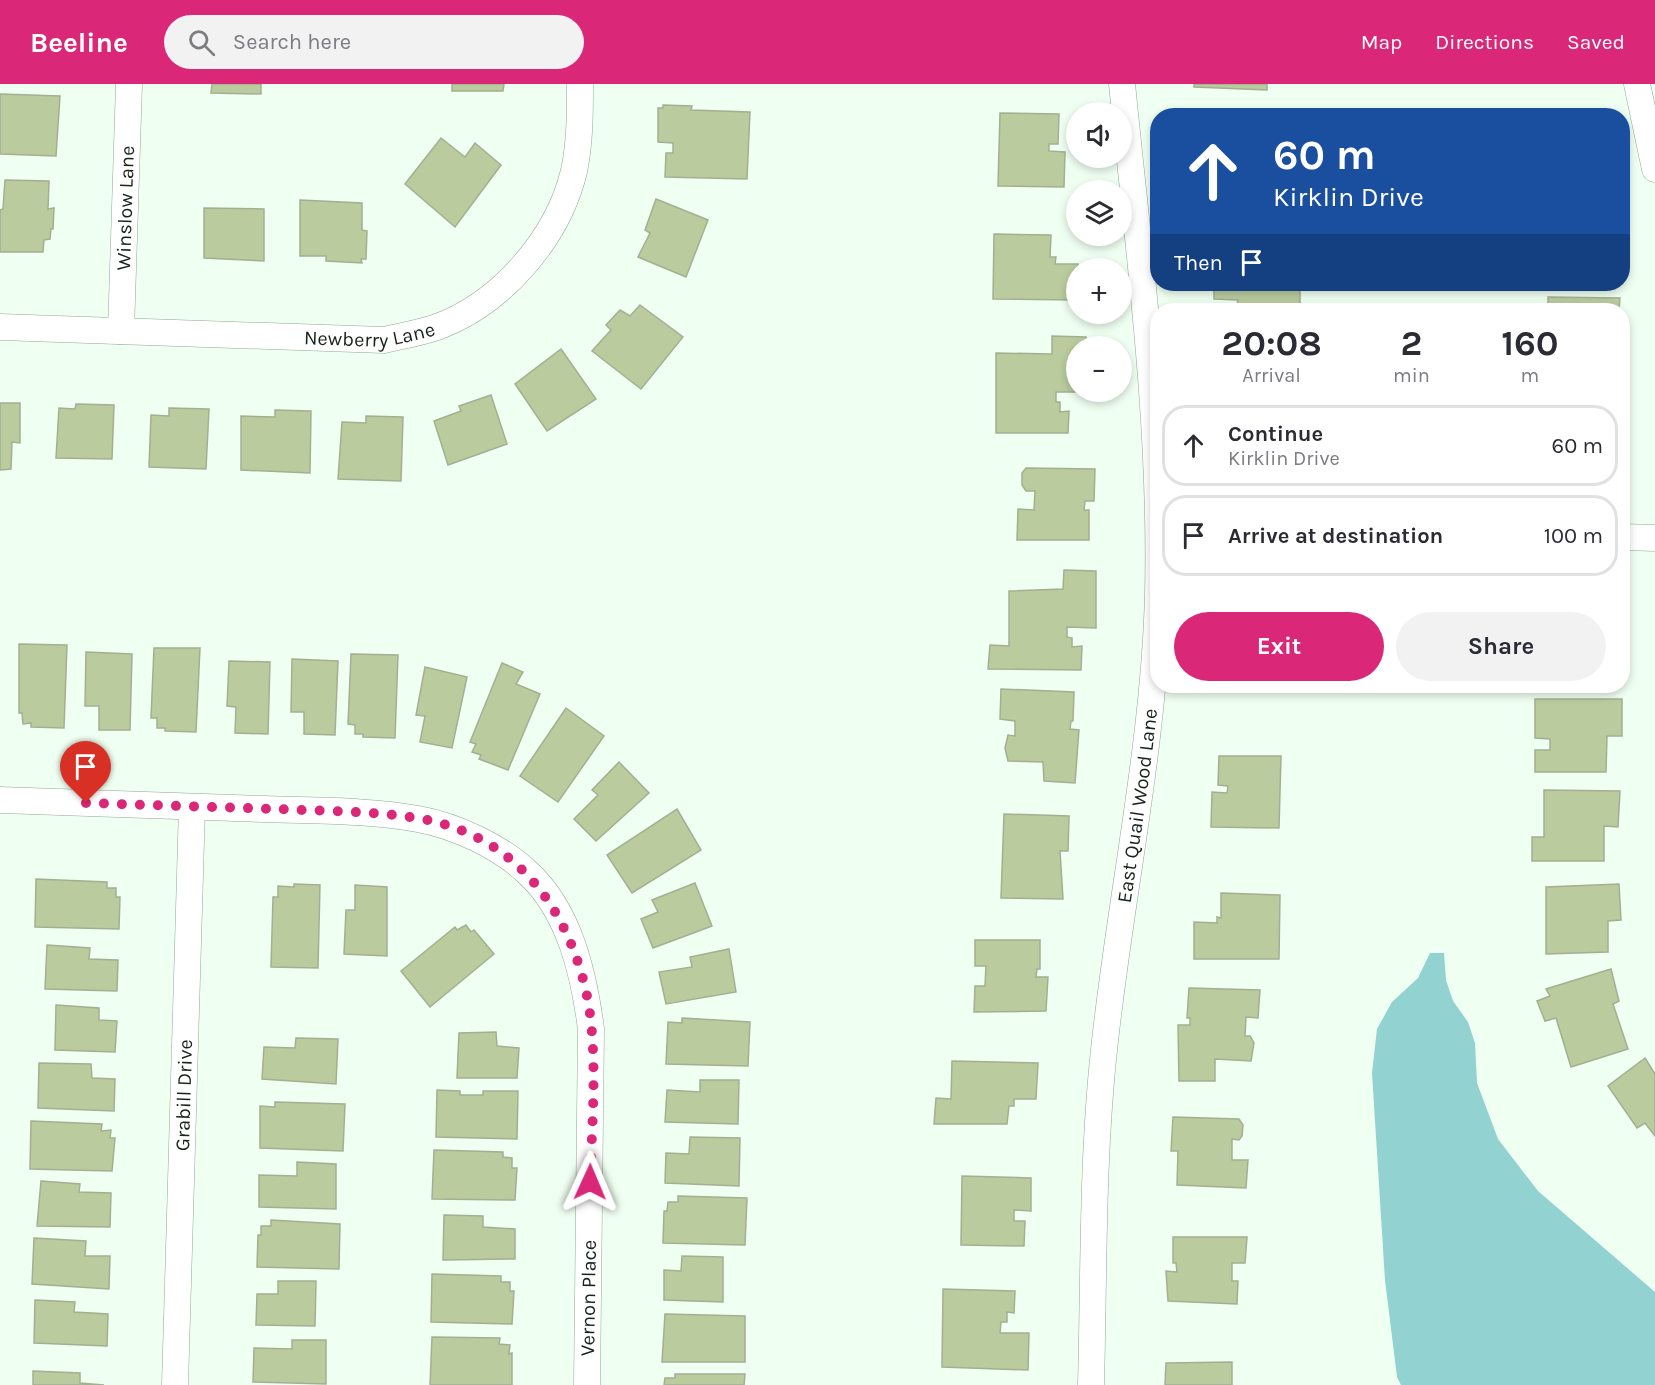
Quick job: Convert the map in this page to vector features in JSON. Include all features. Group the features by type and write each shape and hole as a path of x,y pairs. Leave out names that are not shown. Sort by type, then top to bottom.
{"street":[{"name":"Winslow Lane","path":"121,331 129,84"},
{"name":"Newberry Lane","path":"0,327 384,340 437,327 491,299 535,250 559,213 574,170 580,126 580,84"},
{"name":"East Quail Wood Lane","path":"1122,84 1150,365"},
{"path":"1637,84 1655,169"},
{"path":"1630,537 1655,538"},
{"name":"East Quail Wood Lane","path":"1091,1385 1098,1131 1103,1062 1152,693"},
{"name":"Vernon Place","path":"0,800 330,811 418,819 461,832 497,851 528,873 546,897 573,946 586,989 591,1029 587,1385"},
{"name":"Grabill Drive","path":"175,1385 192,807"}],"water":[{"path":"1430,953 1444,953 1446,980 1453,1001 1468,1022 1475,1043 1477,1083 1498,1139 1538,1191 1655,1292 1655,1385 1401,1385 1397,1377 1385,1280 1372,1073 1377,1029 1392,1002 1418,978"}],"building":[{"path":"212,84 261,84 261,94 211,93"},
{"path":"452,84 504,84 503,91 452,91"},
{"path":"1194,84 1267,84 1267,90 1194,87"},
{"path":"0,94 60,96 56,156 0,154"},
{"path":"663,105 692,106 691,110 750,112 747,179 665,177 666,153 673,153 673,143 658,142 658,108 663,108"},
{"path":"1000,113 1059,114 1058,144 1049,144 1049,151 1065,152 1064,187 998,186"},
{"path":"441,138 465,157 475,143 501,165 455,227 405,184"},
{"path":"5,180 49,181 48,209 54,208 53,229 51,229 50,239 44,240 43,252 0,252 0,210 3,209"},
{"path":"656,199 708,220 686,277 638,257 650,233 645,230"},
{"path":"300,200 362,203 362,230 367,231 366,259 361,259 362,263 326,261 326,256 300,256"},
{"path":"204,208 264,209 264,261 204,258"},
{"path":"994,234 1051,235 1050,257 1056,257 1055,264 1066,264 1066,300 993,299"},
{"path":"1214,291 1300,291 1300,303 1237,303 1238,300 1214,299"},
{"path":"1548,297 1620,298 1620,303 1548,303"},
{"path":"640,305 683,337 641,389 592,351 611,330 606,325 620,310 630,316"},
{"path":"1052,336 1066,336 1066,392 1056,392 1056,402 1060,402 1060,412 1069,411 1068,433 996,433 996,353 1052,354"},
{"path":"561,349 596,399 547,431 515,384"},
{"path":"491,395 507,444 448,465 434,421 461,411 459,406"},
{"path":"0,403 20,403 20,443 12,442 11,469 0,470"},
{"path":"76,404 114,405 112,459 56,458 59,408 75,409"},
{"path":"169,408 209,409 206,469 149,467 151,415 169,416"},
{"path":"275,410 311,411 310,473 241,470 241,416 275,417"},
{"path":"366,416 403,417 401,481 338,479 342,422 366,423"},
{"path":"1026,468 1095,469 1094,501 1085,501 1084,510 1089,510 1089,540 1017,540 1018,509 1034,510 1035,491 1026,491 1022,485 1022,473"},
{"path":"1064,570 1096,571 1096,628 1067,627 1067,637 1072,638 1072,647 1082,646 1081,670 988,669 990,645 1009,646 1009,591 1063,589"},
{"path":"19,644 67,645 64,728 31,727 31,723 23,724 22,713 19,713"},
{"path":"154,648 200,648 196,732 165,731 165,728 157,728 157,718 151,718"},
{"path":"86,652 132,654 130,730 99,730 99,706 85,706"},
{"path":"351,654 398,655 395,738 363,737 363,734 355,734 355,725 348,724"},
{"path":"292,659 338,661 335,735 304,734 304,712 291,712"},
{"path":"229,661 270,662 268,734 235,733 236,707 227,706"},
{"path":"502,663 523,672 516,684 540,694 508,770 479,759 481,755 472,752 476,744 470,742"},
{"path":"425,667 467,677 452,748 420,742 425,716 416,715"},
{"path":"1001,689 1074,692 1073,721 1071,721 1070,729 1079,730 1075,783 1044,781 1043,762 1008,761 1005,748 1008,735 1015,736 1015,721 1000,719"},
{"path":"1535,699 1622,699 1622,736 1607,736 1606,772 1535,772 1535,750 1550,750 1550,739 1535,738"},
{"path":"566,708 604,736 558,802 520,776"},
{"path":"1219,756 1281,756 1279,828 1211,827 1212,792 1227,793 1228,786 1218,785"},
{"path":"619,762 649,793 596,841 574,819 598,795 592,790"},
{"path":"1544,790 1620,791 1618,827 1604,826 1604,861 1532,861 1532,837 1544,837"},
{"path":"677,809 701,850 632,893 607,855"},
{"path":"1004,814 1069,816 1068,851 1060,851 1063,899 1001,898"},
{"path":"36,879 107,882 107,888 116,888 116,897 120,897 119,929 35,927"},
{"path":"695,883 712,926 653,948 641,919 658,912 652,900"},
{"path":"294,884 320,885 318,968 271,967 273,897 278,897 278,886 294,887"},
{"path":"1619,884 1621,920 1608,921 1608,952 1546,954 1546,887"},
{"path":"355,885 387,887 387,956 344,954 346,910 355,910"},
{"path":"1221,893 1280,895 1279,959 1194,959 1194,922 1217,923 1217,917 1221,918"},
{"path":"466,925 471,932 474,930 494,954 430,1007 401,971 455,927 457,930"},
{"path":"975,940 1040,940 1040,969 1037,969 1036,977 1048,977 1046,1011 974,1012 975,986 985,986 986,966 975,966"},
{"path":"47,945 90,948 89,959 118,960 117,991 45,989"},
{"path":"729,949 736,992 666,1004 659,972 692,967 690,957"},
{"path":"1611,969 1619,1001 1613,1004 1628,1049 1571,1067 1556,1018 1545,1021 1537,1001 1550,996 1546,989"},
{"path":"1189,988 1260,990 1258,1018 1246,1017 1245,1036 1250,1036 1254,1043 1251,1061 1215,1059 1215,1081 1179,1081 1178,1025 1190,1025 1190,1018 1187,1018"},
{"path":"56,1005 99,1008 99,1020 117,1021 115,1052 55,1050"},
{"path":"682,1018 750,1022 748,1066 666,1064 668,1022 682,1023"},
{"path":"496,1032 497,1046 519,1048 517,1078 457,1078 459,1033"},
{"path":"296,1038 338,1039 336,1084 262,1079 264,1047 295,1048"},
{"path":"1645,1058 1655,1074 1655,1136 1645,1123 1637,1128 1608,1086"},
{"path":"952,1061 1038,1063 1036,1099 1014,1099 1014,1106 1009,1106 1007,1124 934,1124 936,1098 951,1099"},
{"path":"39,1063 91,1064 92,1078 115,1079 114,1111 38,1108"},
{"path":"700,1080 739,1080 738,1124 665,1122 667,1090 700,1092"},
{"path":"437,1090 460,1091 460,1095 483,1095 483,1091 518,1091 517,1139 436,1137"},
{"path":"275,1102 345,1104 343,1151 260,1148 260,1106 275,1107"},
{"path":"1173,1117 1239,1119 1243,1125 1242,1136 1239,1140 1232,1139 1232,1160 1248,1160 1246,1188 1177,1185 1178,1151 1171,1151"},
{"path":"31,1121 102,1124 101,1131 111,1130 110,1138 115,1138 112,1171 30,1169"},
{"path":"690,1137 740,1138 739,1186 665,1183 666,1153 689,1154"},
{"path":"434,1150 503,1152 503,1157 512,1158 512,1168 517,1168 515,1200 432,1199"},
{"path":"297,1162 336,1164 336,1209 259,1207 259,1175 297,1176"},
{"path":"962,1176 1031,1178 1031,1211 1014,1210 1014,1221 1025,1221 1024,1246 961,1245"},
{"path":"41,1181 80,1184 79,1192 111,1193 110,1227 37,1226"},
{"path":"678,1196 747,1198 745,1245 663,1243 664,1211 667,1211 668,1202 678,1202"},
{"path":"444,1215 483,1216 483,1227 515,1229 515,1259 443,1260"},
{"path":"271,1220 340,1224 339,1269 257,1267 258,1235 261,1235 261,1226 271,1226"},
{"path":"1173,1237 1247,1237 1245,1263 1232,1263 1232,1281 1238,1281 1237,1304 1168,1301 1166,1271 1177,1272 1176,1263 1173,1263"},
{"path":"34,1238 86,1241 85,1256 110,1256 109,1289 32,1284"},
{"path":"682,1256 723,1257 723,1302 664,1300 664,1270 681,1271"},
{"path":"432,1274 501,1276 501,1282 510,1282 510,1291 514,1291 512,1324 431,1322"},
{"path":"278,1281 316,1281 315,1326 256,1325 257,1294 278,1294"},
{"path":"943,1289 1015,1291 1014,1313 1007,1312 1007,1322 1001,1322 1000,1333 1029,1333 1028,1370 942,1367"},
{"path":"35,1300 75,1302 74,1312 108,1314 107,1346 34,1343"},
{"path":"665,1314 745,1316 745,1362 662,1362"},
{"path":"432,1337 500,1338 499,1344 510,1345 512,1385 430,1385"},
{"path":"292,1340 326,1340 326,1384 253,1382 254,1348 292,1349"},
{"path":"1232,1362 1232,1385 1165,1385 1166,1363"},
{"path":"33,1371 80,1373 80,1383 104,1385 33,1385"},
{"path":"675,1374 745,1374 744,1385 664,1385 665,1378 675,1378"}],"route":[{"path":"86,803 330,811 418,819 461,832 497,851 528,873 553,906 573,946 586,989 591,1029 590,1182"}]}
